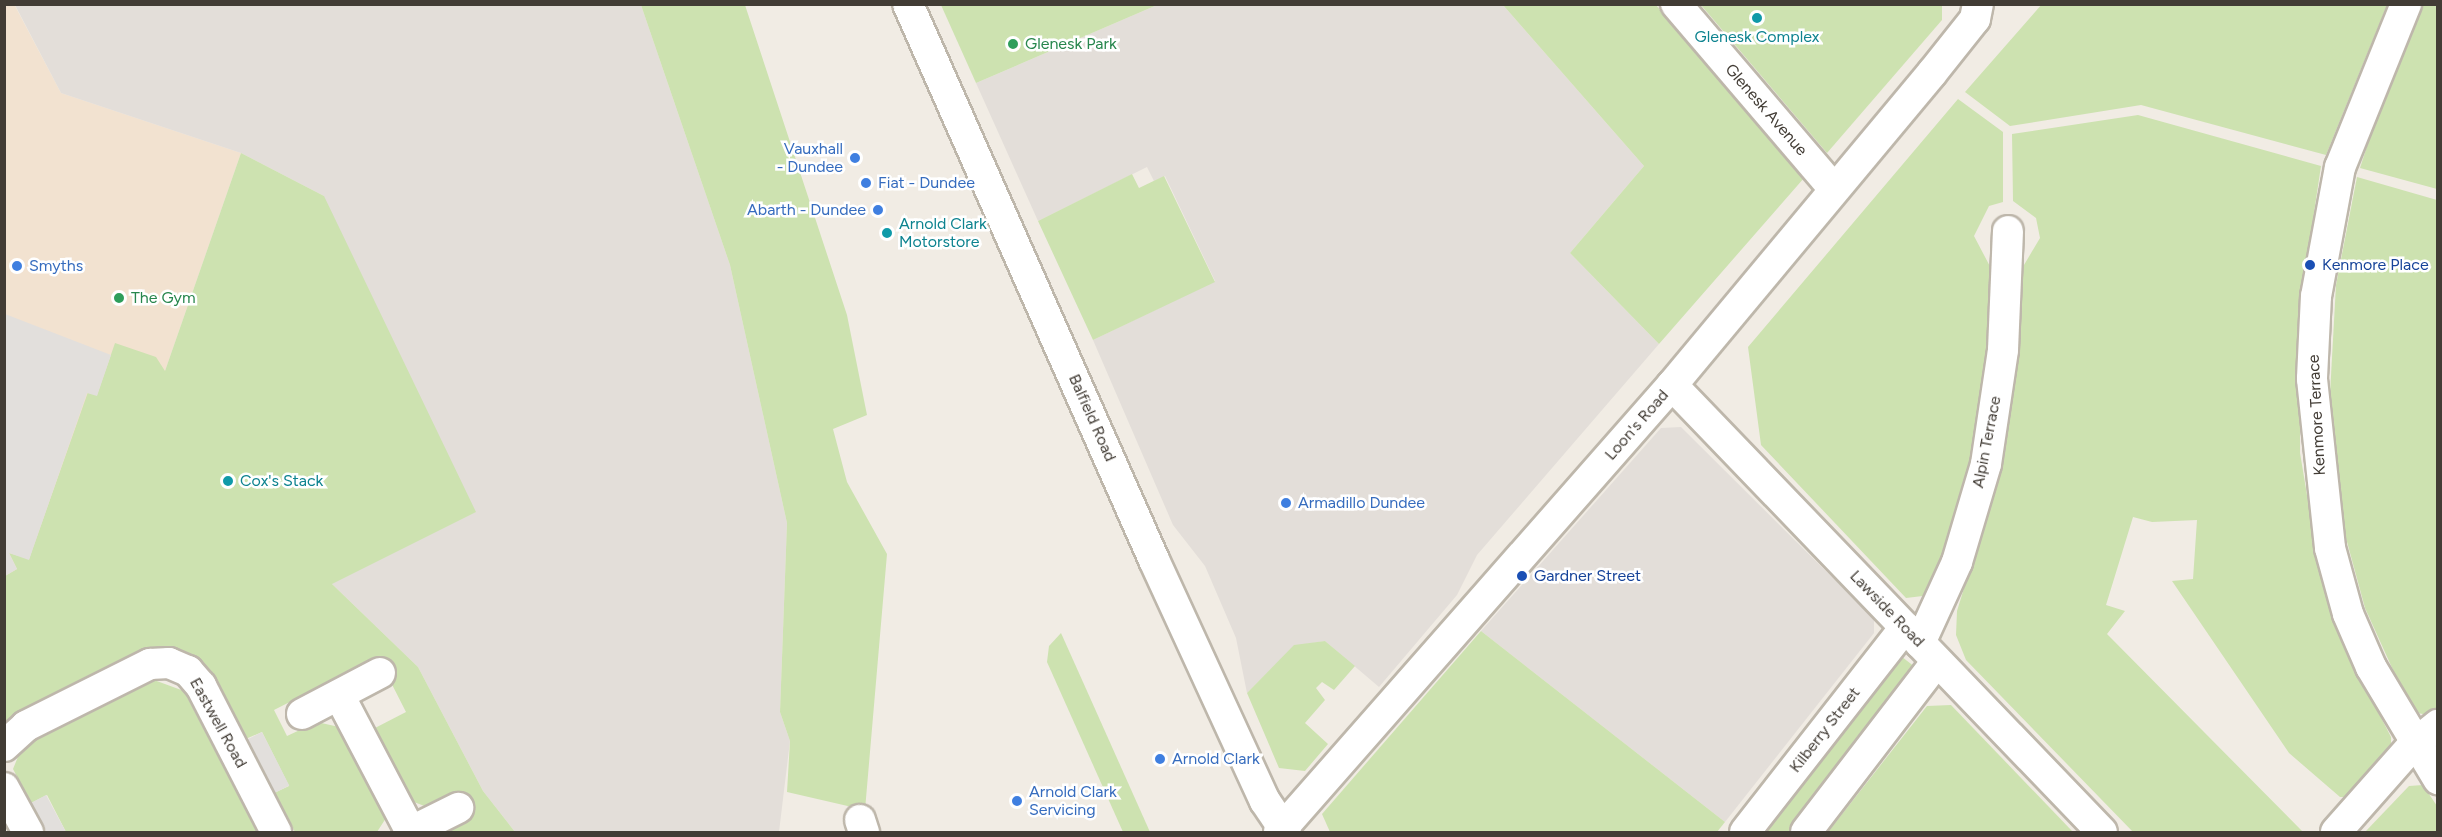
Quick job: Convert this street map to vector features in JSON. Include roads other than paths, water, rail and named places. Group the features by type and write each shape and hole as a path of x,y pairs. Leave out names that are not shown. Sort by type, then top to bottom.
{"street":[{"name":"Balfield Road","path":"908,4 1154,560 1282,831"},
{"name":"Glenesk Avenue","path":"1676,4 1834,189"},
{"name":"Loon's Road","path":"1282,831 1672,385 1976,19 1978,4"},
{"name":"Kenmore Terrace","path":"2406,4 2340,167 2316,296 2312,379 2330,548 2348,614 2413,745 2438,779"},
{"name":"Alpin Terrace","path":"1921,644 1953,573 1986,464 2003,350 2008,231"},
{"name":"Lawside Road","path":"1672,385 2102,832"},
{"path":"1806,832 1921,644"},
{"name":"Kilberry Street","path":"1745,832 1921,644"},
{"name":"Eastwell Road","path":"4,746 26,726 150,664 169,663 188,671 201,686 276,832"},
{"path":"302,714 380,673"},
{"path":"339,695 411,832 458,808"},
{"path":"2336,832 2413,745 2438,725"},
{"path":"4,788 28,832"}],"place":[{"name":"Glenesk Complex","path":"1757,18"},
{"name":"Glenesk Park","path":"1013,44"},
{"name":"Vauxhall - Dundee","path":"855,158"},
{"name":"Fiat - Dundee","path":"866,183"},
{"name":"Abarth - Dundee","path":"878,210"},
{"name":"Arnold Clark Motorstore","path":"887,233"},
{"name":"Kenmore Place","path":"2310,265"},
{"name":"Smyths","path":"17,266"},
{"name":"The Gym","path":"119,298"},
{"name":"Cox's Stack","path":"228,481"},
{"name":"Armadillo Dundee","path":"1286,503"},
{"name":"Gardner Street","path":"1522,576"},
{"name":"Arnold Clark","path":"1160,759"},
{"name":"Arnold Clark Servicing","path":"1017,801"}]}
